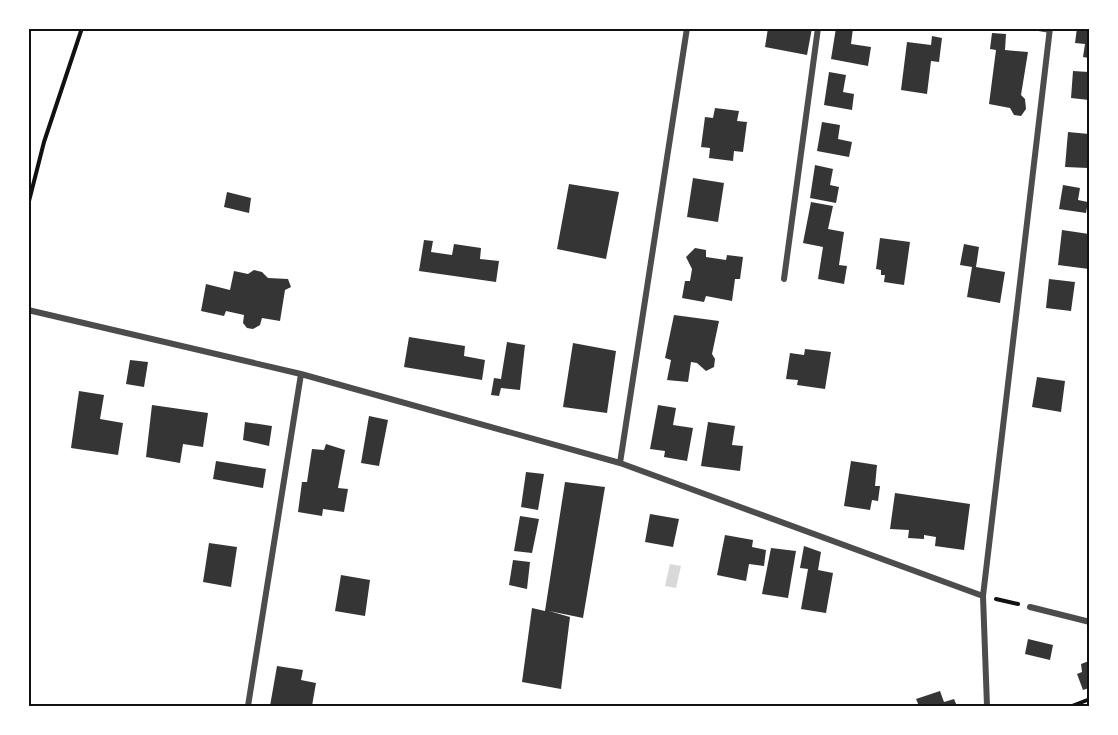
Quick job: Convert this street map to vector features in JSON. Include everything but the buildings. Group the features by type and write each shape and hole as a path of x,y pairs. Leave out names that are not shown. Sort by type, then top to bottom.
{"street":[{"path":"620,463 687,28"},
{"path":"784,279 818,28"},
{"path":"987,706 983,596 1050,29 1039,28"},
{"path":"28,310 301,374 620,463 983,596"},
{"path":"248,706 301,374"},
{"path":"1030,607 1089,622"}],"path":[{"path":"28,205 44,142 82,28"},
{"path":"983,596 1030,607"},
{"path":"1071,706 1089,699"}],"shaded area":[{"path":"670,564 681,566 676,588 665,586"}]}
